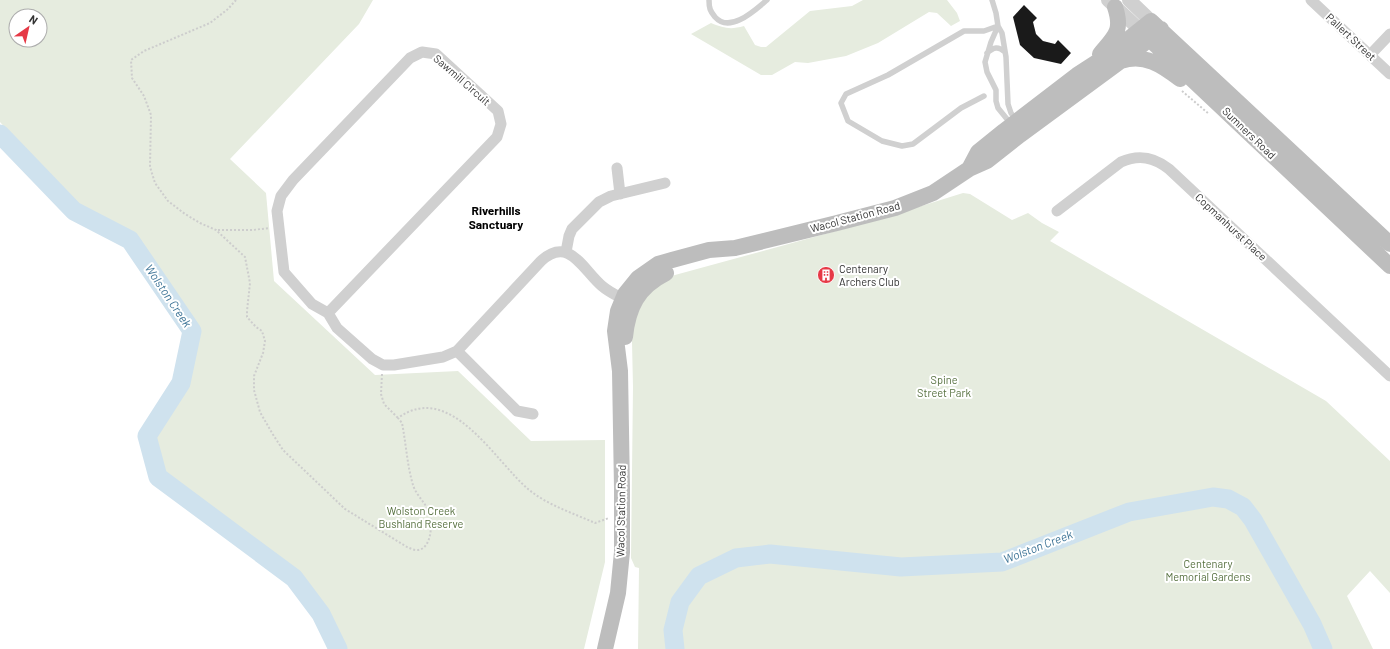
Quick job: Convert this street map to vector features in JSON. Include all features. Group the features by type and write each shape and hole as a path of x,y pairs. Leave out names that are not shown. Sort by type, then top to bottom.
{"main road":[{"path":"1088,67 1113,38 1118,29 1118,2"},
{"name":"Wacol Station Road","path":"1019,128 1119,62 1151,30"},
{"name":"Wacol Station Road","path":"605,649 618,593 622,552 620,371 615,331 618,311 628,301 625,294 638,278 658,264 709,250 735,248 895,208 933,193 969,169 987,161 1056,90 1088,67 1151,30"},
{"name":"Sumners Road","path":"1151,30 1242,125 1390,266"},
{"name":"Sumners Road","path":"1151,30 1390,244"},
{"path":"1119,62 1135,57 1157,63 1166,68 1242,125"}],"street":[{"name":"Pallert Street","path":"1311,0 1390,74"},
{"name":"Sumners Road","path":"1118,2 1151,30"},
{"path":"1370,55 1390,34"},
{"name":"Sawmill Circuit","path":"328,313 497,137 501,124 498,111 436,54 422,52 410,58 293,180 281,196 277,211 284,272 312,304 328,313 337,328 372,360 383,365"},
{"name":"Copmanhurst Place","path":"1057,211 1121,162 1130,158 1152,159 1161,163 1175,174 1390,376"},
{"path":"617,168 620,194"},
{"path":"566,252 572,229 599,202 611,196 665,182"},
{"path":"383,365 394,365 443,357 457,351 547,255 556,252 566,252 575,257 602,286 628,301"},
{"path":"457,351 517,411 533,414"}],"lane":[{"path":"708,0 709,9 718,20 729,24 744,18 768,0"},
{"path":"992,0 998,26 1002,33 1005,52 1008,104 1019,128"},
{"path":"998,26 986,53 985,62 987,72 996,90 996,102 998,108 1019,128"},
{"path":"984,96 961,108 913,144 902,146 882,141 848,121 841,103 846,94 888,75 964,31 984,31 998,26"},
{"path":"986,53 993,48 1000,48 1005,52"}],"path":[{"path":"236,0 228,9 210,23 144,51 131,60 132,78 144,96 151,115 150,167 155,183 168,200 185,214 216,230 245,256 250,283 247,318 262,331 265,341 263,353 254,376 254,390 260,412 283,450 345,509 407,547 420,550 425,547 429,541 429,511 417,494 413,484 402,423 384,404 381,394 383,365"},
{"path":"216,230 253,230 278,227"},
{"path":"398,418 406,412 418,408 433,408 451,416 467,425 527,488 539,497 595,523 610,518 610,525"}],"green space":[{"name":"Wolston Creek Bushland Reserve","path":"0,0 373,0 359,24 230,159 266,193 274,281 375,375 458,371 531,441 605,440 605,562 584,649 346,649 324,606 295,570 165,473 154,436 187,384 200,327 133,234 76,206 0,122"},
{"path":"863,0 947,0 957,13 960,21 951,26 937,13 929,12 878,43 846,56 808,63 795,62 772,75 761,75 691,34 711,23 727,28 744,26 755,45 766,47 810,11 852,6"},
{"name":"Spine Street Park","path":"963,193 970,194 1012,220 1028,213 1042,223 1059,232 1050,241 1326,401 1390,461 1390,593 1370,571 1347,596 1373,649 638,649 639,568 635,567 631,558 633,387 632,342 633,323 644,296 665,279 675,275 847,228"}],"building":[{"path":"1024,5 1037,18 1033,22 1036,34 1043,41 1055,44 1058,40 1071,53 1061,64 1034,58 1020,45 1013,17"},
{"name":"Centenary Archers Club","path":"823,268 834,273 830,282 819,278"}],"waterway":[{"name":"Wolston Creek","path":"0,134 74,211 130,240 192,331 181,383 147,436 158,477 294,578 321,614 338,649"},
{"name":"Wolston Creek","path":"675,649 673,630 680,602 699,576 736,558 770,554 901,567 1002,562 1129,512 1213,497 1228,499 1243,507 1253,520 1312,624 1323,649"}],"place":[{"name":"Centenary Archers Club","path":"826,275"}],"district":[{"name":"Riverhills Sanctuary","path":"496,218"}],"park label":[{"name":"Centenary Memorial Gardens","path":"1208,570"}]}
